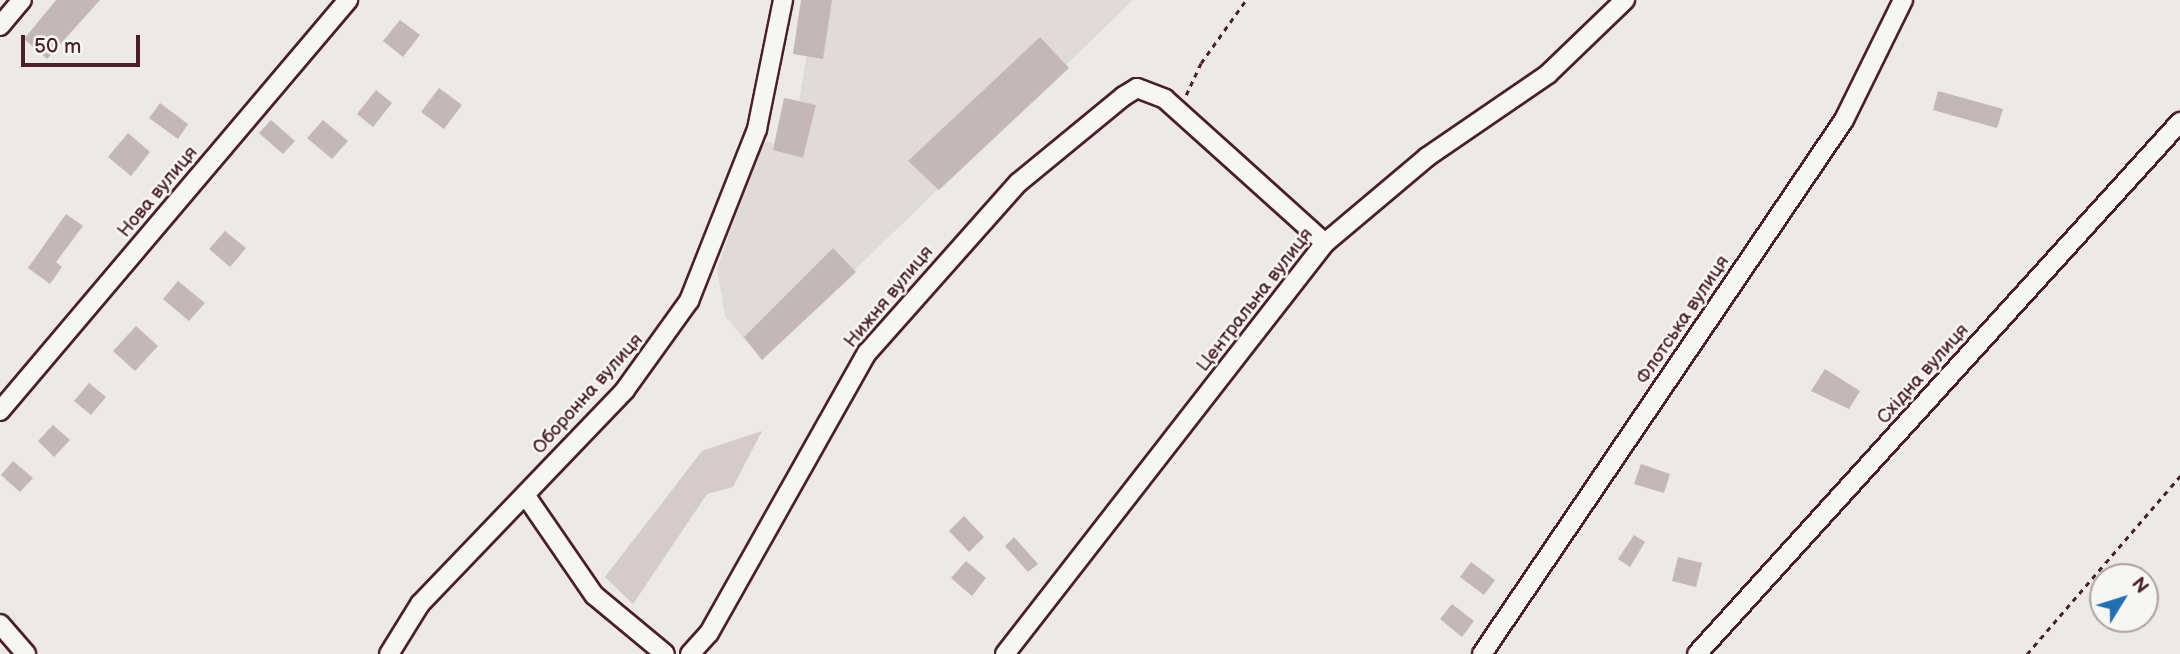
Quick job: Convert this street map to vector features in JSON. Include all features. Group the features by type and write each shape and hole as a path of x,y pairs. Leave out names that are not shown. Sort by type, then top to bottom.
{"street":[{"path":"0,26 22,0"},
{"name":"Нова вулиця","path":"0,411 348,0"},
{"name":"Оборонна вулиця","path":"389,654 420,604 625,390 689,301 757,129 783,0"},
{"name":"Флотська вулиця","path":"1482,654 1844,120 1903,0"},
{"name":"Центральна вулиця","path":"1005,654 1325,243 1436,150 1548,74 1618,3"},
{"name":"Нижня вулиця","path":"690,654 709,633 867,353 905,305 1018,183 1137,88 1149,90 1179,111"},
{"path":"1179,111 1325,243"},
{"name":"Східна вулиця","path":"1697,654 2180,122"},
{"path":"526,496 594,595 665,654"},
{"path":"0,624 26,654"}],"path":[{"path":"1179,111 1201,63 1247,0"},
{"path":"2027,654 2180,476"}],"shaded area":[{"path":"816,0 1133,0 762,360 725,316 717,269 762,141 777,144 784,98 799,101"},
{"path":"762,431 733,487 707,494 633,604 605,577 702,451"}],"building":[{"path":"56,0 100,0 47,59 24,39"},
{"path":"801,0 832,0 823,59 793,54"},
{"path":"400,20 420,35 403,57 383,41"},
{"path":"1040,37 1069,68 939,190 908,161"},
{"path":"439,88 462,105 444,129 421,112"},
{"path":"376,90 392,103 373,127 357,114"},
{"path":"1938,91 2003,109 1997,128 1933,110"},
{"path":"784,98 816,105 803,158 773,150"},
{"path":"160,103 188,124 178,139 149,118"},
{"path":"271,120 295,141 283,154 259,133"},
{"path":"323,120 348,141 332,159 307,138"},
{"path":"128,133 150,152 131,176 108,157"},
{"path":"66,214 83,226 56,262 62,267 50,284 28,268"},
{"path":"225,231 246,248 230,267 209,249"},
{"path":"833,248 856,272 762,360 744,337"},
{"path":"178,281 205,303 189,321 163,299"},
{"path":"136,326 158,346 135,371 113,351"},
{"path":"1825,369 1860,391 1849,409 1811,391"},
{"path":"89,383 106,397 91,415 74,401"},
{"path":"53,425 70,440 54,457 38,441"},
{"path":"13,461 33,478 20,492 1,475"},
{"path":"1641,464 1670,474 1664,493 1634,484"},
{"path":"964,516 984,537 969,552 949,531"},
{"path":"1634,535 1645,542 1630,567 1618,559"},
{"path":"1014,537 1038,564 1028,572 1005,546"},
{"path":"1678,557 1702,563 1696,587 1672,581"},
{"path":"966,561 986,578 972,596 951,578"},
{"path":"1471,562 1495,580 1484,595 1460,577"},
{"path":"1452,604 1474,621 1462,637 1440,619"}]}
